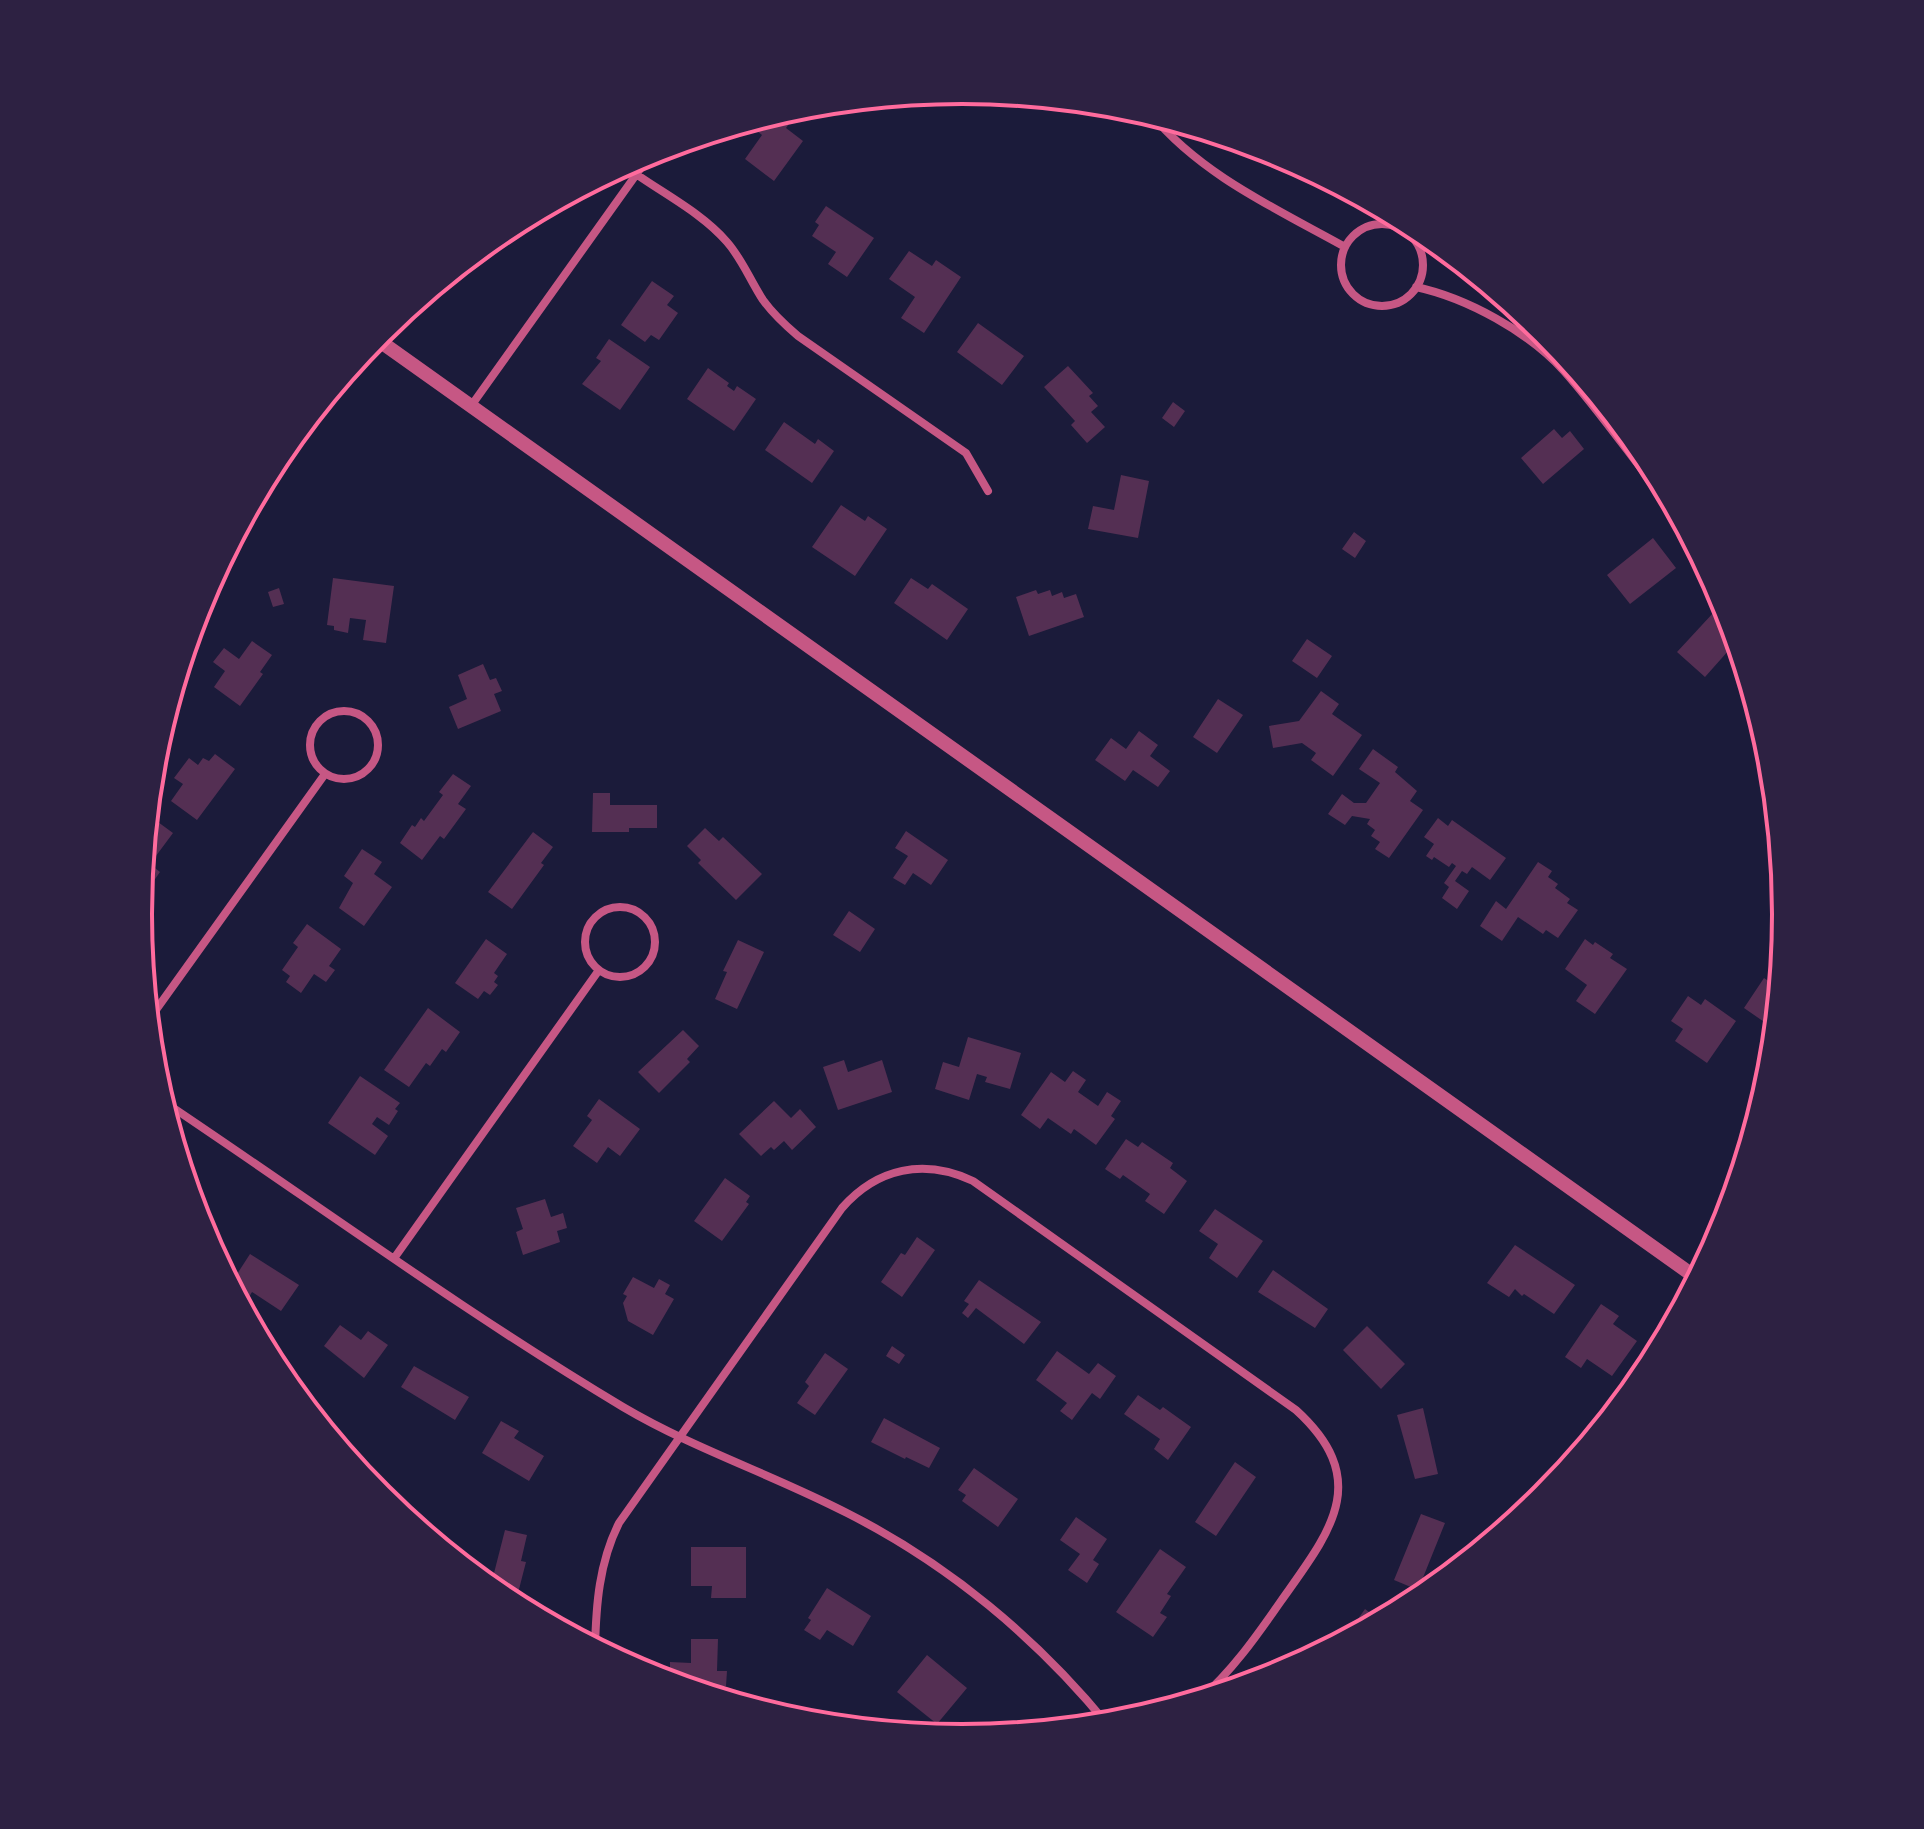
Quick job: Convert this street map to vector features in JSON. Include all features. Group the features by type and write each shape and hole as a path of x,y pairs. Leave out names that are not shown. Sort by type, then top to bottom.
{"street":[{"path":"1164,130 1203,164 1345,247"},
{"path":"471,406 636,174 724,238 740,257 764,301 779,320 966,453 988,491"},
{"path":"1389,226 1376,224 1363,228 1345,247 1341,260 1342,274 1347,287 1356,297 1368,304 1381,306 1395,304 1407,297 1416,287 1423,262 1417,244"},
{"path":"1416,287 1437,292 1504,322 1557,365"},
{"path":"385,345 1689,1273"},
{"path":"1570,379 1613,432"},
{"path":"340,711 363,716 377,735 375,758 369,769 348,779 336,779 325,774 311,756 312,732 319,722 340,711"},
{"path":"157,1009 325,774"},
{"path":"623,906 636,910 653,929 653,954 646,966 623,977 610,976 599,970 590,961 585,948 585,935 590,923 610,908 623,906"},
{"path":"395,1257 599,970"},
{"path":"176,1109 532,1350 626,1408 679,1436 848,1513 912,1550 973,1592 1030,1640 1098,1713"},
{"path":"596,1636 597,1600 610,1541 630,1505 853,1196 889,1173 915,1167 940,1169 973,1181 1296,1410 1315,1427 1332,1457 1338,1482 1336,1508 1324,1540 1252,1643 1215,1684"}],"building":[{"path":"789,123 786,128 803,141 774,181 745,159 762,135 757,131"},
{"path":"826,206 874,238 847,277 828,264 836,252 812,236 819,225 815,222"},
{"path":"909,251 932,266 936,260 961,277 924,333 901,318 915,297 889,279"},
{"path":"652,281 674,296 667,305 678,313 659,340 651,335 645,342 621,325"},
{"path":"978,323 1024,356 1002,385 957,352"},
{"path":"609,339 650,367 620,410 582,384 601,361 596,358"},
{"path":"1068,366 1093,393 1089,396 1098,406 1091,412 1105,427 1087,443 1071,425 1075,421 1044,387"},
{"path":"708,368 729,383 727,386 734,391 737,386 756,399 734,431 687,399"},
{"path":"1173,402 1185,411 1174,427 1162,418"},
{"path":"784,422 815,444 818,439 834,451 812,483 765,450"},
{"path":"1554,429 1562,438 1570,431 1584,449 1543,484 1521,458"},
{"path":"1121,475 1149,481 1138,538 1088,529 1093,506 1114,510"},
{"path":"841,505 865,521 868,516 887,529 855,576 812,547"},
{"path":"1354,532 1366,541 1355,558 1342,549"},
{"path":"1653,538 1676,568 1630,604 1607,575"},
{"path":"333,578 394,586 386,643 363,640 366,620 350,618 348,633 327,625"},
{"path":"911,578 928,589 932,584 968,609 947,640 894,603"},
{"path":"279,588 284,604 273,607 268,592"},
{"path":"1036,590 1038,594 1050,590 1052,596 1062,592 1064,598 1076,594 1084,617 1029,636 1016,597"},
{"path":"1714,612 1728,651 1705,677 1677,652"},
{"path":"1307,639 1332,656 1317,678 1292,661"},
{"path":"252,641 272,655 260,672 263,674 240,706 214,687 225,671 213,662 224,648 239,659"},
{"path":"483,664 490,680 496,678 502,691 494,694 501,711 458,729 449,707 467,699 458,675"},
{"path":"1321,691 1339,704 1332,714 1362,735 1333,776 1311,760 1316,753 1302,743 1273,748 1269,726 1299,721"},
{"path":"1218,699 1243,715 1217,753 1193,737"},
{"path":"1139,731 1158,745 1150,756 1170,771 1158,787 1133,770 1125,781 1095,760 1111,738 1126,749"},
{"path":"1373,749 1398,767 1395,772 1417,791 1410,801 1423,810 1389,858 1375,849 1380,842 1371,836 1375,830 1367,824 1370,819 1352,816 1345,825 1328,814 1342,794 1354,803 1366,803 1380,783 1359,769"},
{"path":"215,754 235,769 197,820 171,801 183,784 174,778 189,758 198,765 203,758 209,761"},
{"path":"453,774 471,786 458,804 466,809 444,839 440,836 422,860 400,843 412,825 415,827 421,818 424,821 443,795 439,792"},
{"path":"593,793 610,793 610,805 657,805 657,828 592,832"},
{"path":"1438,818 1448,826 1452,820 1506,858 1490,880 1472,867 1467,874 1462,871 1455,881 1469,891 1457,909 1442,898 1449,887 1444,883 1456,866 1452,863 1449,867 1434,857 1432,860 1426,856 1434,844 1424,837"},
{"path":"157,821 173,833 153,860"},
{"path":"705,828 719,841 723,837 762,874 736,900 698,863 701,860 687,846"},
{"path":"906,831 948,860 931,885 913,873 905,885 893,878 908,856 895,848"},
{"path":"533,832 553,847 541,863 544,865 512,909 488,892"},
{"path":"362,849 382,862 374,874 392,887 364,926 339,908 353,883 344,876"},
{"path":"1538,862 1552,871 1548,877 1558,884 1555,888 1570,899 1567,903 1578,910 1558,938 1546,930 1543,934 1518,917 1502,941 1480,926 1496,901 1506,909"},
{"path":"153,866 160,872 153,883"},
{"path":"849,911 875,929 860,952 833,935"},
{"path":"307,924 341,949 329,966 335,970 326,982 314,974 301,993 286,982 290,976 282,970 298,947 293,943"},
{"path":"486,939 507,954 494,973 498,976 494,982 498,985 490,995 484,991 478,999 455,983"},
{"path":"1585,939 1613,954 1610,958 1627,969 1595,1014 1576,1001 1587,985 1565,969"},
{"path":"738,940 764,952 737,1009 715,999 727,972 723,971"},
{"path":"1764,978 1770,982 1766,1023 1744,1008"},
{"path":"1688,996 1701,1005 1705,999 1736,1021 1707,1063 1675,1041 1683,1029 1671,1021"},
{"path":"428,1008 460,1032 446,1052 442,1049 430,1066 426,1063 409,1087 384,1070"},
{"path":"683,1030 699,1046 687,1059 690,1062 659,1093 638,1072"},
{"path":"968,1037 1021,1053 1010,1089 985,1082 987,1077 977,1074 969,1100 935,1089 943,1062 959,1067"},
{"path":"844,1060 848,1072 882,1060 892,1092 838,1110 823,1067"},
{"path":"1073,1071 1086,1080 1078,1092 1098,1106 1107,1092 1121,1101 1111,1116 1115,1119 1096,1145 1074,1129 1071,1134 1048,1118 1040,1129 1021,1115 1051,1072 1065,1082"},
{"path":"360,1076 400,1103 389,1125 377,1117 372,1124 388,1136 375,1155 328,1123"},
{"path":"599,1099 640,1129 620,1156 608,1147 597,1163 573,1146 592,1120 587,1116"},
{"path":"774,1101 791,1118 800,1109 816,1127 792,1150 784,1141 761,1156 739,1134"},
{"path":"1126,1139 1138,1147 1142,1142 1173,1163 1170,1168 1187,1181 1164,1214 1145,1201 1150,1194 1123,1175 1120,1179 1105,1169"},
{"path":"725,1178 750,1196 746,1202 749,1204 722,1241 694,1221"},
{"path":"545,1199 551,1217 563,1213 567,1228 557,1231 560,1242 523,1255 516,1232 523,1229 516,1208"},
{"path":"1215,1209 1263,1241 1237,1278 1209,1258 1218,1244 1199,1231"},
{"path":"917,1237 935,1250 902,1297 881,1282 901,1253 905,1255"},
{"path":"1515,1245 1575,1285 1554,1314 1515,1289 1509,1297 1487,1283"},
{"path":"250,1254 299,1285 281,1311 252,1292 247,1296 236,1275"},
{"path":"1273,1270 1328,1309 1315,1328 1258,1292"},
{"path":"633,1277 654,1288 659,1279 670,1285 665,1294 674,1299 653,1335 628,1321 623,1303 627,1296 623,1294"},
{"path":"979,1280 1041,1322 1024,1344 976,1308 968,1318 962,1313 969,1304 964,1301"},
{"path":"1601,1304 1619,1316 1613,1324 1637,1341 1612,1376 1587,1359 1581,1368 1565,1357"},
{"path":"340,1325 361,1340 368,1331 388,1345 364,1378 324,1346"},
{"path":"1367,1326 1405,1364 1381,1389 1343,1350"},
{"path":"892,1346 905,1355 899,1364 886,1356"},
{"path":"1057,1351 1089,1374 1098,1363 1116,1376 1100,1399 1092,1393 1072,1420 1060,1411 1067,1403 1036,1380"},
{"path":"825,1353 848,1369 815,1415 797,1403 809,1386 805,1382"},
{"path":"414,1366 469,1397 455,1420 401,1387"},
{"path":"1138,1395 1160,1410 1163,1407 1191,1427 1168,1460 1154,1449 1160,1439 1124,1414"},
{"path":"1423,1408 1438,1474 1415,1479 1397,1415"},
{"path":"884,1418 940,1448 929,1468 871,1442"},
{"path":"501,1421 519,1431 514,1438 544,1456 529,1481 482,1453"},
{"path":"1235,1462 1256,1477 1216,1536 1195,1522"},
{"path":"974,1468 1018,1499 998,1527 962,1501 966,1495 958,1490"},
{"path":"1421,1514 1445,1523 1421,1581 1412,1588 1394,1580"},
{"path":"1076,1517 1107,1539 1093,1560 1099,1564 1087,1583 1068,1570 1080,1554 1060,1540"},
{"path":"505,1530 527,1535 521,1561 526,1562 518,1592 493,1575"},
{"path":"691,1547 746,1547 746,1598 711,1598 712,1586 691,1586"},
{"path":"1160,1549 1186,1567 1167,1594 1171,1596 1160,1613 1167,1617 1153,1637 1116,1612"},
{"path":"827,1588 871,1616 853,1646 827,1630 820,1640 804,1630"},
{"path":"1365,1609 1371,1614 1367,1616 1356,1622"},
{"path":"691,1639 718,1639 717,1671 727,1671 726,1686 716,1686 670,1670 670,1662 691,1663"},
{"path":"927,1655 967,1688 937,1724 897,1692"}]}
